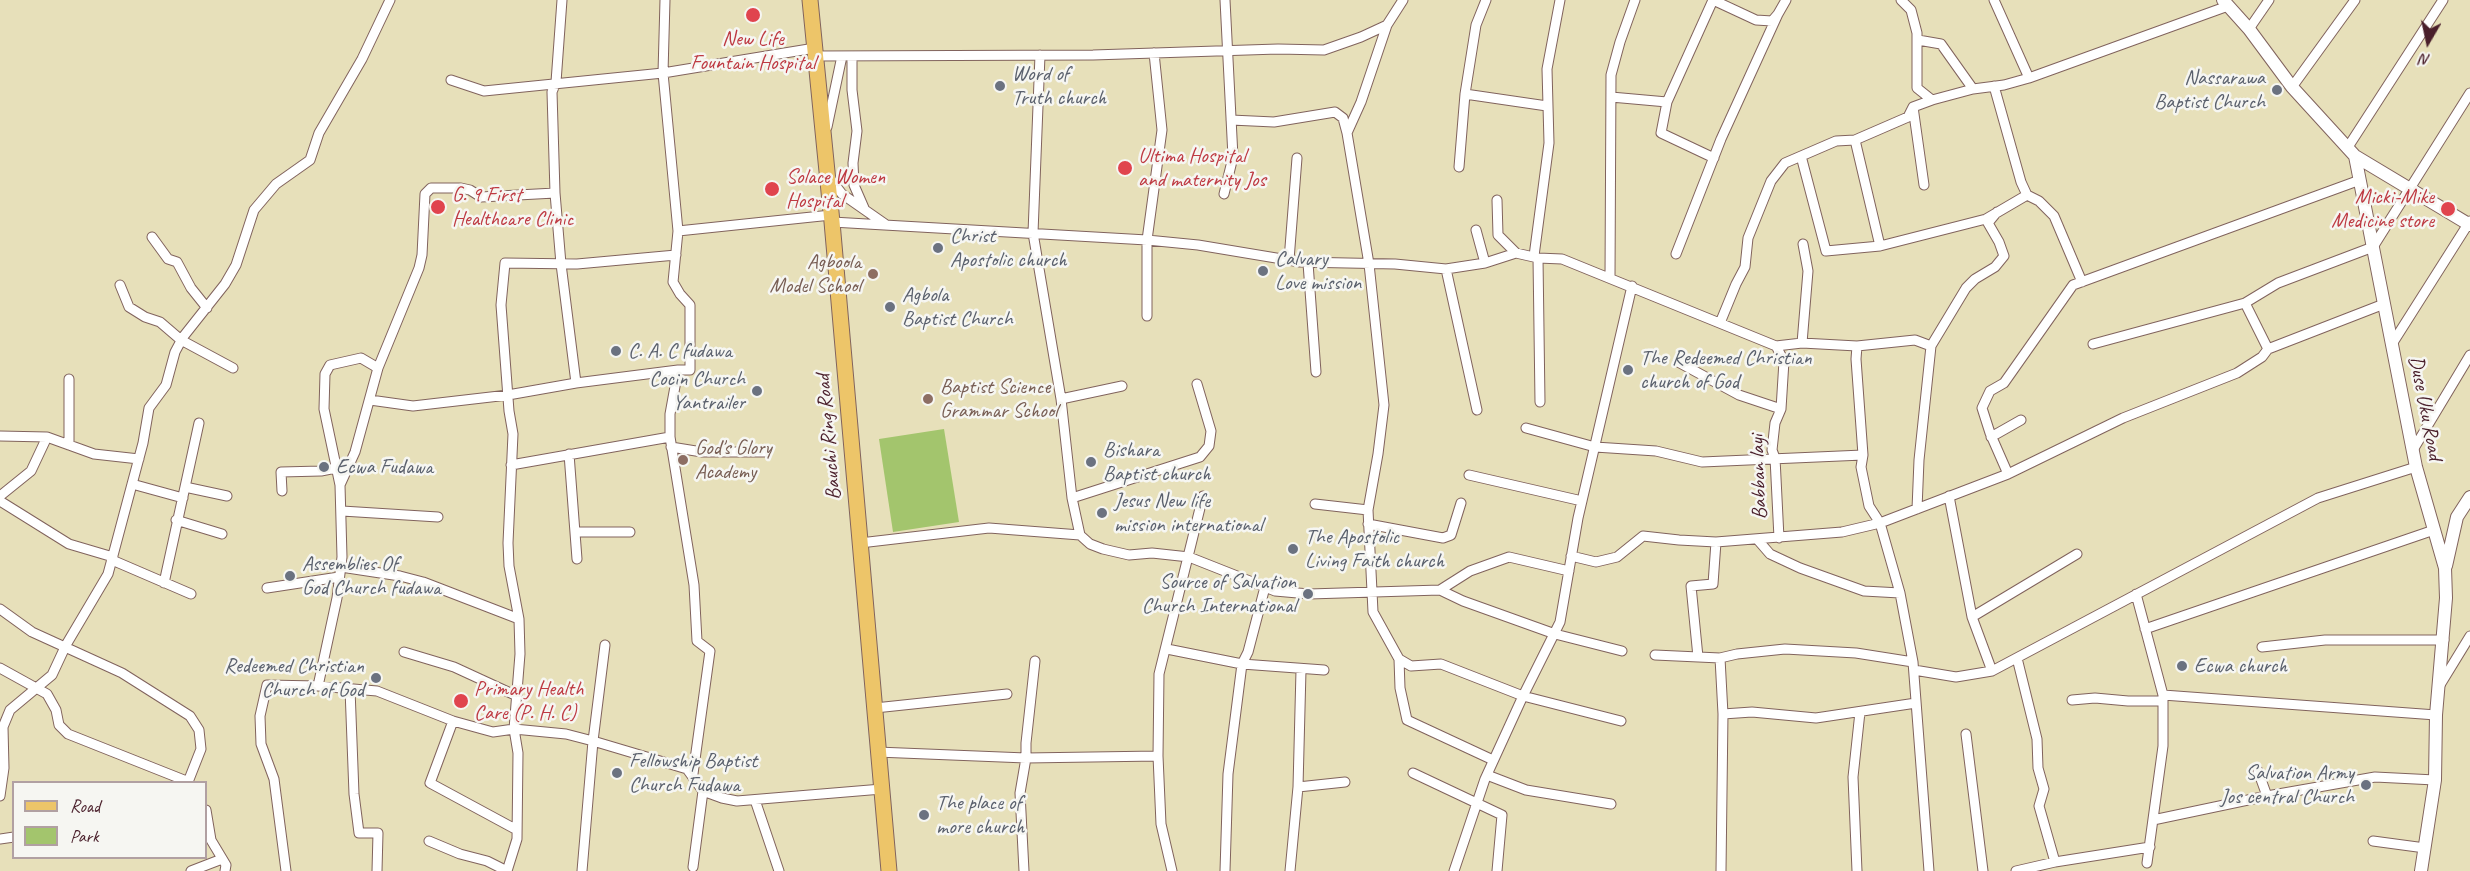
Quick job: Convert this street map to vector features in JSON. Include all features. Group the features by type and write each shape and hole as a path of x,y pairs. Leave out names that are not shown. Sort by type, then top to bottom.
{"main road":[{"name":"Bauchi Ring Road","path":"810,0 832,219 889,871"}],"street":[{"path":"0,796 4,768 3,727 10,710 52,675 108,574 139,459 149,408 166,386 174,352 236,265 254,210 276,184 310,160 319,133 363,59 390,0"},
{"path":"562,0 556,82 552,92 555,193 561,264 576,382"},
{"path":"370,400 413,406 508,395 576,382 690,370 690,305 673,282 678,231 663,73 665,0"},
{"path":"1224,194 1233,157 1225,0"},
{"path":"1347,133 1361,102 1387,24 1403,0"},
{"path":"1459,167 1465,94 1476,25 1486,0"},
{"path":"1540,402 1536,257 1549,143 1547,69 1560,0"},
{"path":"1610,278 1611,75 1635,0"},
{"path":"1714,158 1661,133 1667,102 1713,0 1756,20 1772,21 1778,15"},
{"path":"1676,254 1714,158 1786,0"},
{"path":"1901,0 1911,10 1918,40 1917,88 1932,100"},
{"path":"1994,0 2029,78"},
{"path":"2249,29 2269,0"},
{"path":"2292,87 2355,0"},
{"path":"2352,151 2443,0"},
{"path":"1720,323 1745,267 1748,238 1770,181 1785,163 1836,141 1855,140 1908,117 1913,107 1932,100 2029,78 2225,3 2249,29 2292,87 2352,151 2469,224 2392,344"},
{"path":"451,80 484,91 663,73 816,52 852,56 1324,50 1361,37 1387,24"},
{"path":"1918,40 1941,44 1973,89"},
{"path":"1148,316 1147,240 1162,130 1154,53"},
{"path":"1040,55 1033,233 1061,399 1072,498 1080,535"},
{"path":"824,141 842,56"},
{"path":"852,56 852,90 857,130 853,163 854,185 864,208"},
{"path":"1994,86 2021,182 2027,195 2039,201 2054,216 2082,282"},
{"path":"2093,344 2245,303 2278,283 2373,247 2470,93"},
{"path":"1465,94 1547,106"},
{"path":"1611,97 1667,102"},
{"path":"1913,107 1924,185"},
{"path":"1231,120 1274,122 1335,112 1342,118 1347,133 1369,264 1384,405 1368,510 1373,612 1399,659 1400,688 1407,720 1493,760"},
{"path":"1855,140 1880,246"},
{"name":"Duse Uku Road","path":"2352,151 2360,180 2416,467 2445,568 2444,640 2436,715 2435,780 2421,871"},
{"path":"1801,156 1826,251 1880,246 1986,219 2027,195"},
{"path":"1289,260 1297,158"},
{"path":"828,176 842,194 887,225"},
{"path":"2008,474 1991,437 1983,408 1990,391 2004,383 2073,285 2360,180"},
{"path":"340,485 355,452 378,368 419,268 422,255 425,194 431,188 461,188 470,190 481,197 555,193"},
{"path":"1497,200 1498,235 1516,253"},
{"path":"1917,508 1919,460 1931,346 1966,288 1975,279 1995,267 2004,256 1988,223 1997,212"},
{"path":"678,231 832,219 887,225 1147,240 1198,245 1308,262 1446,269 1485,263 1516,253 1562,259 1776,346 1802,344 1857,346 1915,340 1931,346"},
{"path":"1476,230 1485,263"},
{"path":"152,237 168,260 177,262 190,288 207,308"},
{"path":"1802,344 1808,271 1803,244"},
{"path":"429,841 460,854 487,861 507,871 517,839 518,753 514,729 520,654 519,619 509,566 508,543 513,434 501,305 505,263 561,264 676,255"},
{"path":"1308,262 1316,372"},
{"path":"1446,269 1477,410"},
{"path":"120,285 129,307 145,317 160,322 181,340 234,368"},
{"path":"1454,871 1470,826 1475,804 1493,760 1560,622 1582,501 1632,286"},
{"path":"2245,303 2268,349"},
{"path":"1571,556 1596,562 1617,557 1642,536 1716,542 1842,532 1880,523 2008,474 2123,418 2236,373 2262,357 2268,349 2384,304"},
{"name":"Babban layi","path":"1776,346 1784,362 1781,409 1775,423 1772,450 1775,458 1779,538"},
{"path":"1857,346 1863,455 1861,467 1869,506 1880,523 1900,593 1914,666 1929,871"},
{"path":"2413,450 2470,355"},
{"path":"318,686 340,572 342,511 340,485 324,409 325,374 330,365 361,358 378,368"},
{"path":"1678,362 1738,395 1781,409"},
{"path":"678,370 670,414 670,442 694,585 697,641 710,651 693,774"},
{"path":"69,379 69,445"},
{"path":"1072,498 1200,457 1209,446 1211,432 1197,384"},
{"path":"1061,399 1122,386"},
{"path":"1991,437 2021,420"},
{"path":"164,583 199,423"},
{"path":"1526,428 1595,447 1656,451 1702,462 1863,455"},
{"path":"0,436 47,438 94,454 139,459"},
{"path":"0,496 31,471 47,438"},
{"path":"511,465 569,454 670,442 702,452 767,452"},
{"path":"569,454 576,559"},
{"path":"1655,655 1720,658 1785,649 1856,653 1956,677 1992,671 2318,498 2416,467"},
{"path":"282,491 281,472 336,468"},
{"path":"1469,475 1582,501"},
{"path":"132,484 183,498"},
{"path":"185,487 227,496"},
{"path":"1172,871 1161,824 1158,756 1159,674 1203,496"},
{"path":"1949,496 1972,617 1992,671"},
{"path":"2445,568 2457,517 2470,497"},
{"path":"0,501 69,544 113,558 191,594"},
{"path":"1368,524 1443,538 1451,535 1461,503"},
{"path":"1315,504 1368,510"},
{"path":"342,511 438,517"},
{"path":"176,520 222,534"},
{"path":"860,543 989,528 1080,535 1096,546 1129,555 1189,557 1275,591 1309,594 1440,590 1463,601 1555,634 1622,651"},
{"path":"2145,629 2434,530"},
{"path":"575,532 630,532"},
{"path":"1757,539 1770,554 1800,568 1864,591 1900,593"},
{"path":"1698,657 1691,586 1713,584 1716,542"},
{"path":"1972,617 2077,554"},
{"path":"1440,590 1470,571 1509,557 1569,572"},
{"path":"267,588 340,572 400,576 423,582 519,619"},
{"path":"1225,871 1228,774 1242,664 1248,652 1265,587"},
{"path":"2136,594 2163,698 2163,746 2147,863"},
{"path":"0,609 32,632 122,674 190,716 199,730 201,749 188,781"},
{"path":"2439,685 2470,636"},
{"path":"2262,646 2325,640 2444,640"},
{"path":"582,871 593,741 605,645"},
{"path":"1167,648 1242,664 1324,670"},
{"path":"404,652 454,667 517,696"},
{"path":"1720,658 1723,714 1721,871"},
{"path":"2017,658 2037,739 2038,768 2044,789 2039,806 2055,862"},
{"path":"1399,659 1411,666 1441,664 1523,696 1621,722"},
{"path":"1024,871 1020,793 1026,758 1035,661"},
{"path":"0,668 47,694 56,710 59,725 68,734 186,781"},
{"path":"1290,871 1298,786 1302,670"},
{"path":"286,871 274,779 261,744 260,716 267,685 377,691 453,721 494,732 514,729 566,734 687,769 693,774 703,791 693,867"},
{"path":"350,689 354,794 359,833 378,833 377,871"},
{"path":"875,708 1007,694"},
{"path":"2072,700 2128,701 2163,698 2436,715"},
{"path":"1723,714 1752,712 1816,718 1916,703"},
{"path":"1857,871 1853,777 1860,712"},
{"path":"453,721 430,783 517,830"},
{"path":"1966,734 1983,871"},
{"path":"877,752 1026,758 1158,756"},
{"path":"2258,771 2267,796"},
{"path":"1413,773 1502,815 1497,871"},
{"path":"1487,775 1526,790 1611,804"},
{"path":"2153,820 2267,796 2375,777 2435,780"},
{"path":"1298,786 1345,782"},
{"path":"703,791 737,801 882,789"},
{"path":"755,800 779,871"},
{"path":"207,816 211,840 226,865 225,871"},
{"path":"2373,841 2426,848"},
{"path":"2016,871 2055,862 2150,847"},
{"path":"191,871 222,859"}],"green space":[{"path":"944,429 959,522 893,532 879,439"}],"place":[{"name":"New Life Fountain Hospital","path":"753,15"},
{"name":"Word of Truth church","path":"1000,86"},
{"name":"Nassarawa Baptist Church","path":"2277,90"},
{"name":"Ultima Hospital and maternity Jos","path":"1125,168"},
{"name":"Solace Women Hospital","path":"772,189"},
{"name":"G. 9 First Healthcare Clinic","path":"438,207"},
{"name":"Micki-Mike Medicine store","path":"2448,209"},
{"name":"Christ Apostolic church","path":"938,248"},
{"name":"Calvary Love mission","path":"1263,271"},
{"name":"Agboola Model School","path":"873,274"},
{"name":"Agbola Baptist Church","path":"890,307"},
{"name":"C. A. C fudawa","path":"616,351"},
{"name":"The Redeemed Christian church of God","path":"1628,370"},
{"name":"Cocin Church Yantrailer","path":"757,391"},
{"name":"Baptist Science Grammar School","path":"928,399"},
{"name":"God's Glory Academy","path":"683,460"},
{"name":"Bishara Baptist church","path":"1091,462"},
{"name":"Ecwa Fudawa","path":"324,467"},
{"name":"Jesus New life mission international","path":"1102,513"},
{"name":"The Apostolic Living Faith church","path":"1293,549"},
{"name":"Assemblies Of God Church fudawa","path":"290,576"},
{"name":"Source of Salvation Church International","path":"1308,594"},
{"name":"Ecwa church","path":"2182,666"},
{"name":"Redeemed Christian Church of God","path":"376,678"},
{"name":"Primary Health Care (P. H. C)","path":"461,701"},
{"name":"Fellowship Baptist Church Fudawa","path":"617,773"},
{"name":"Salvation Army Jos central Church","path":"2366,785"},
{"name":"The place of more church","path":"924,815"}]}
